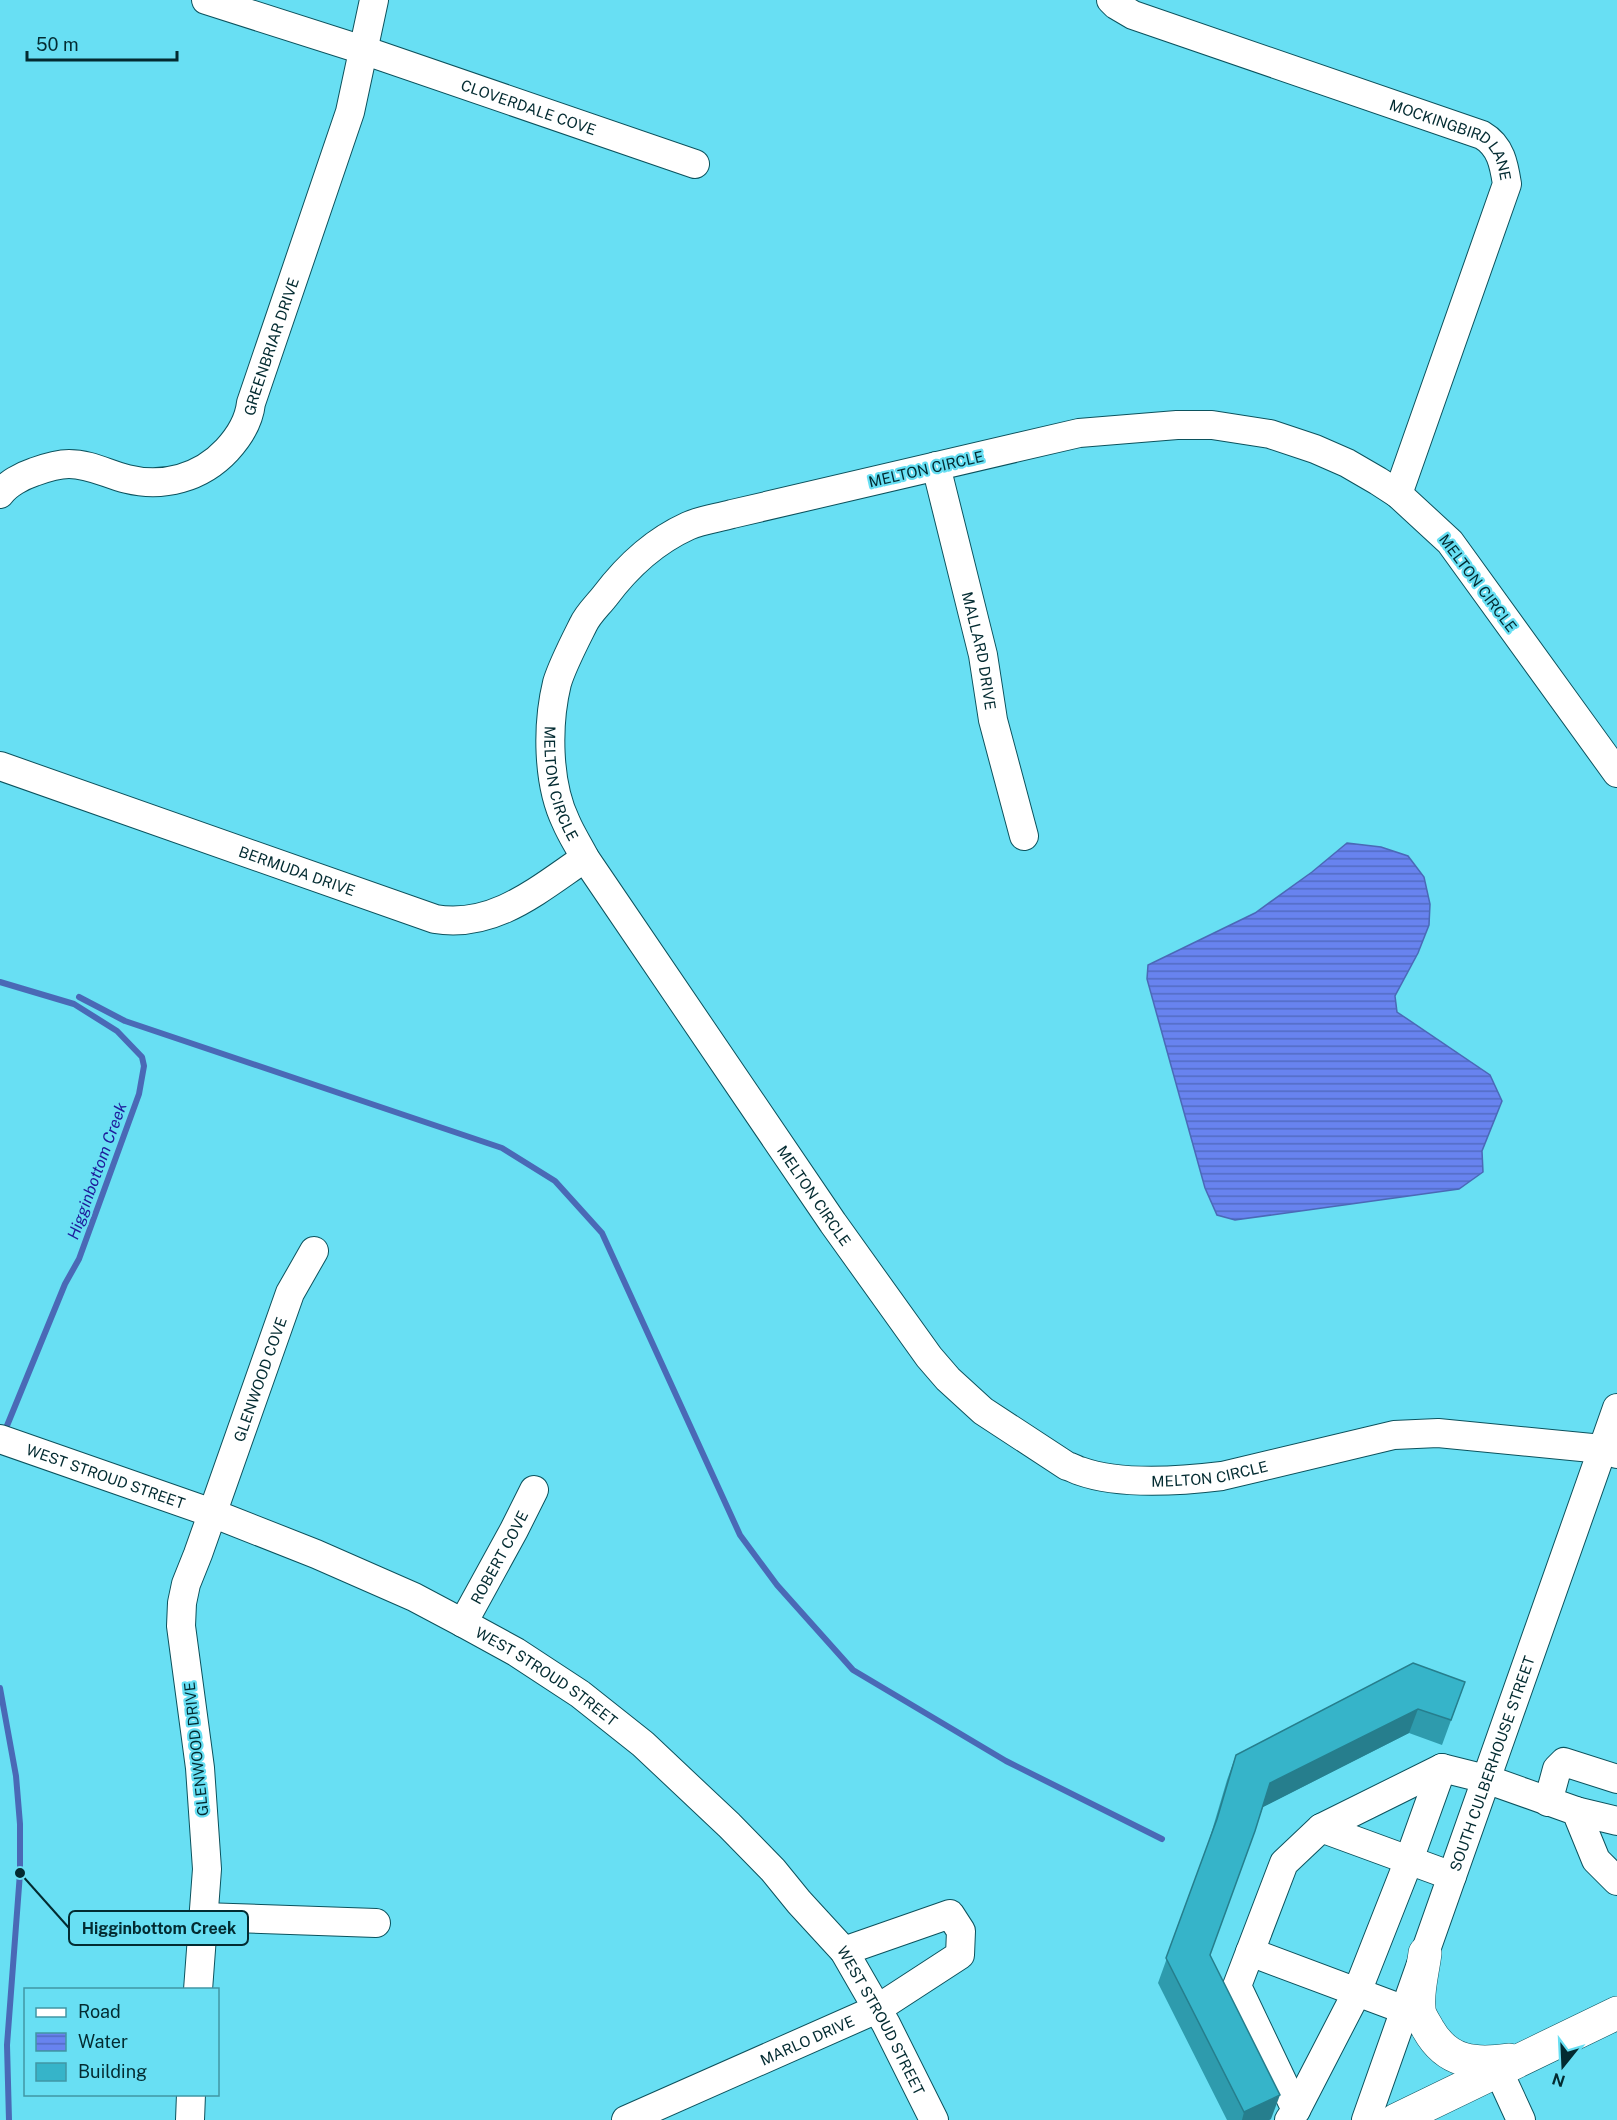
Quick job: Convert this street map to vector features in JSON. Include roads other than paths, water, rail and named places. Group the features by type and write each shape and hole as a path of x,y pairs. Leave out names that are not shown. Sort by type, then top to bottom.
{"main road":[{"path":"1425,1953 1419,2008 1431,2035 1441,2046 1459,2058 1483,2064 1510,2064"},
{"path":"1396,2120 1617,2013"}],"street":[{"name":"CLOVERDALE COVE","path":"206,0 363,50 695,164"},
{"name":"GREENBRIAR DRIVE","path":"0,494 26,475 50,466 70,464 92,467 124,479 153,483 174,480 201,471 233,445 250,413 251,402 350,112 374,0"},
{"name":"MOCKINGBIRD LANE","path":"1111,0 1133,15 1482,135 1488,138 1501,156 1508,184 1398,494"},
{"name":"MELTON CIRCLE","path":"1610,1452 1427,1434 1394,1435 1222,1476 1140,1480 1080,1472 1067,1466 983,1411 948,1379 929,1357 833,1223 585,858 565,820 555,785 551,757 552,714 557,684 570,650 587,618 609,590 642,556 688,526 1079,433 1177,425 1212,425 1270,434 1315,448 1347,463 1398,494 1450,542 1617,773"},
{"name":"MALLARD DRIVE","path":"936,466 983,655 993,720 1024,836"},
{"name":"BERMUDA DRIVE","path":"0,766 435,920 458,921 481,918 503,911 585,858"},
{"name":"GLENWOOD COVE","path":"212,1513 290,1293 314,1251"},
{"name":"SOUTH CULBERHOUSE STREET","path":"1366,2120 1486,1779 1610,1452 1617,1408"},
{"name":"WEST STROUD STREET","path":"7,1441 212,1513 316,1554 414,1598 462,1623 516,1652 580,1694 643,1744 729,1825 773,1870 844,1951 878,2009 934,2120"},
{"name":"ROBERT COVE","path":"462,1623 534,1490"},
{"name":"GLENWOOD DRIVE","path":"198,1988 207,1869 200,1768 182,1626 182,1604 186,1584 212,1513"},
{"path":"1548,1802 1557,1769 1564,1762 1617,1779"},
{"path":"1292,2115 1358,1992 1442,1768"},
{"path":"1292,2115 1237,1986 1284,1863 1321,1828 1442,1768 1486,1779 1576,1811 1617,1821"},
{"path":"1576,1811 1596,1860 1617,1881"},
{"path":"1321,1828 1452,1876"},
{"name":"MARLO DRIVE","path":"626,2120 878,2009 960,1955 961,1931 950,1914 844,1951"},
{"path":"202,1917 376,1923"},
{"path":"1250,1952 1405,2010"},
{"path":"1510,2064 1521,2120"},
{"path":"190,2120 191,2096"}],"water":[{"path":"1347,843 1381,847 1408,856 1424,877 1430,904 1429,925 1418,953 1395,996 1397,1012 1490,1075 1502,1101 1482,1151 1483,1172 1459,1189 1235,1220 1217,1215 1205,1188 1147,979 1148,965 1255,913 1312,872"}],"waterway":[{"name":"Higginbottom Creek","path":"0,982 74,1004 117,1031 142,1057 144,1066 139,1094 79,1259 65,1284 4,1433"},
{"path":"79,997 125,1021 502,1148 555,1181 602,1233 740,1535 777,1585 853,1670 1006,1761 1162,1839"},
{"name":"Higginbottom Creek","path":"0,1688 16,1776 20,1824 20,1873 7,2045 9,2120"}],"place":[{"name":"Higginbottom Creek","path":"20,1873"}]}
